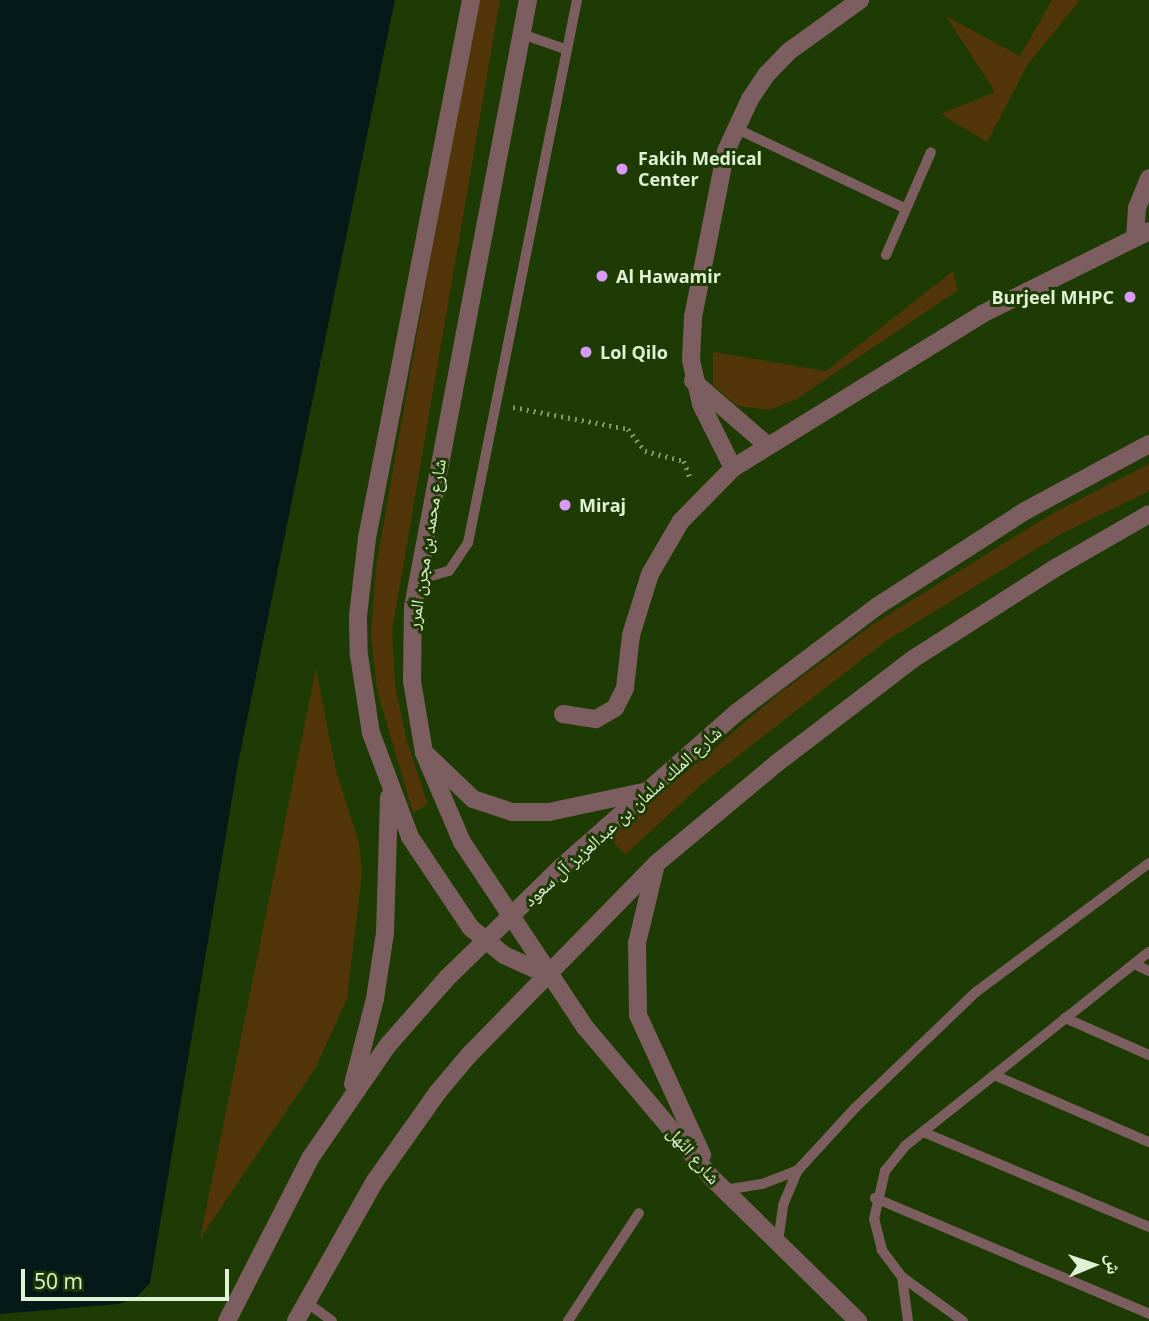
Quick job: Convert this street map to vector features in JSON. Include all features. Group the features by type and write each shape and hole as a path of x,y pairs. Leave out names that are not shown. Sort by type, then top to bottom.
{"street":[{"path":"471,0 361,577 358,629 363,694 389,790 429,869 485,941 524,967 546,974"},
{"name":"شارع محمد بن مجرن المرر","path":"528,0 519,33 417,580 412,681 424,753 457,832 546,974"},
{"path":"733,468 710,426 693,382 693,317 720,179 735,128 750,99 788,52 860,0"},
{"path":"563,714 596,719 622,698 631,635 650,574 664,545 699,499 733,468 767,445 982,314 1142,234 1137,208 1149,177"},
{"path":"693,382 767,445"},
{"name":"شارع الملك سلمان بن عبدالعزيز آل سعود","path":"227,1321 276,1217 348,1100 415,1014 485,941 646,791 736,713 876,607 1025,511 1149,444"},
{"path":"296,1321 413,1126 468,1055 657,863 776,763 913,659 1148,516"},
{"path":"424,753 473,799 512,812 549,812 646,791"},
{"path":"348,1100 368,1033 382,954 389,790"},
{"path":"657,863 635,955 638,1015 719,1185"},
{"name":"شارع النَّهل","path":"546,974 719,1185 858,1321"}],"lane":[{"path":"417,580 449,571 464,554 565,49 578,0"},
{"path":"519,33 565,49"},
{"path":"735,128 906,209"},
{"path":"886,255 931,152"},
{"path":"778,1242 783,1205 798,1170 914,1048 976,992 1041,939 1149,863"},
{"path":"908,1321 902,1277 877,1235 875,1198 893,1158 1149,952"},
{"path":"1134,964 1149,971"},
{"path":"1065,1018 1149,1055"},
{"path":"994,1075 1149,1142"},
{"path":"923,1132 1149,1227"},
{"path":"719,1185 762,1184 798,1170"},
{"path":"875,1198 1149,1314"},
{"path":"568,1321 639,1213"},
{"path":"902,1277 963,1321"},
{"path":"306,1302 332,1321"}],"path":[{"path":"495,403 628,429 645,451 684,461 699,499"}],"shaded area":[{"path":"476,0 500,0 392,631 395,685 407,742 428,804 413,813 377,690 371,633 376,567"},
{"path":"1052,0 1080,0 1028,64 987,142 941,114 995,92 946,16 1020,56"},
{"path":"953,271 958,290 797,399 769,410 738,406 713,385 713,352 826,371"},
{"path":"1149,464 1149,491 1061,534 886,641 702,784 626,854 608,838 781,692 875,623 1055,512"},
{"path":"316,669 336,771 359,843 362,872 347,999 316,1067 200,1239"}],"water":[{"path":"0,0 395,0 238,764 150,1283 137,1297 119,1304 0,1314"}],"pier":[{"path":"395,0 391,41 241,765 153,1285 238,764"}],"place":[{"name":"Fakih Medical Center","path":"622,169"},
{"name":"Al Hawamir","path":"602,276"},
{"name":"Burjeel MHPC","path":"1130,297"},
{"name":"Lol Qilo","path":"586,352"},
{"name":"Miraj","path":"565,505"}]}
